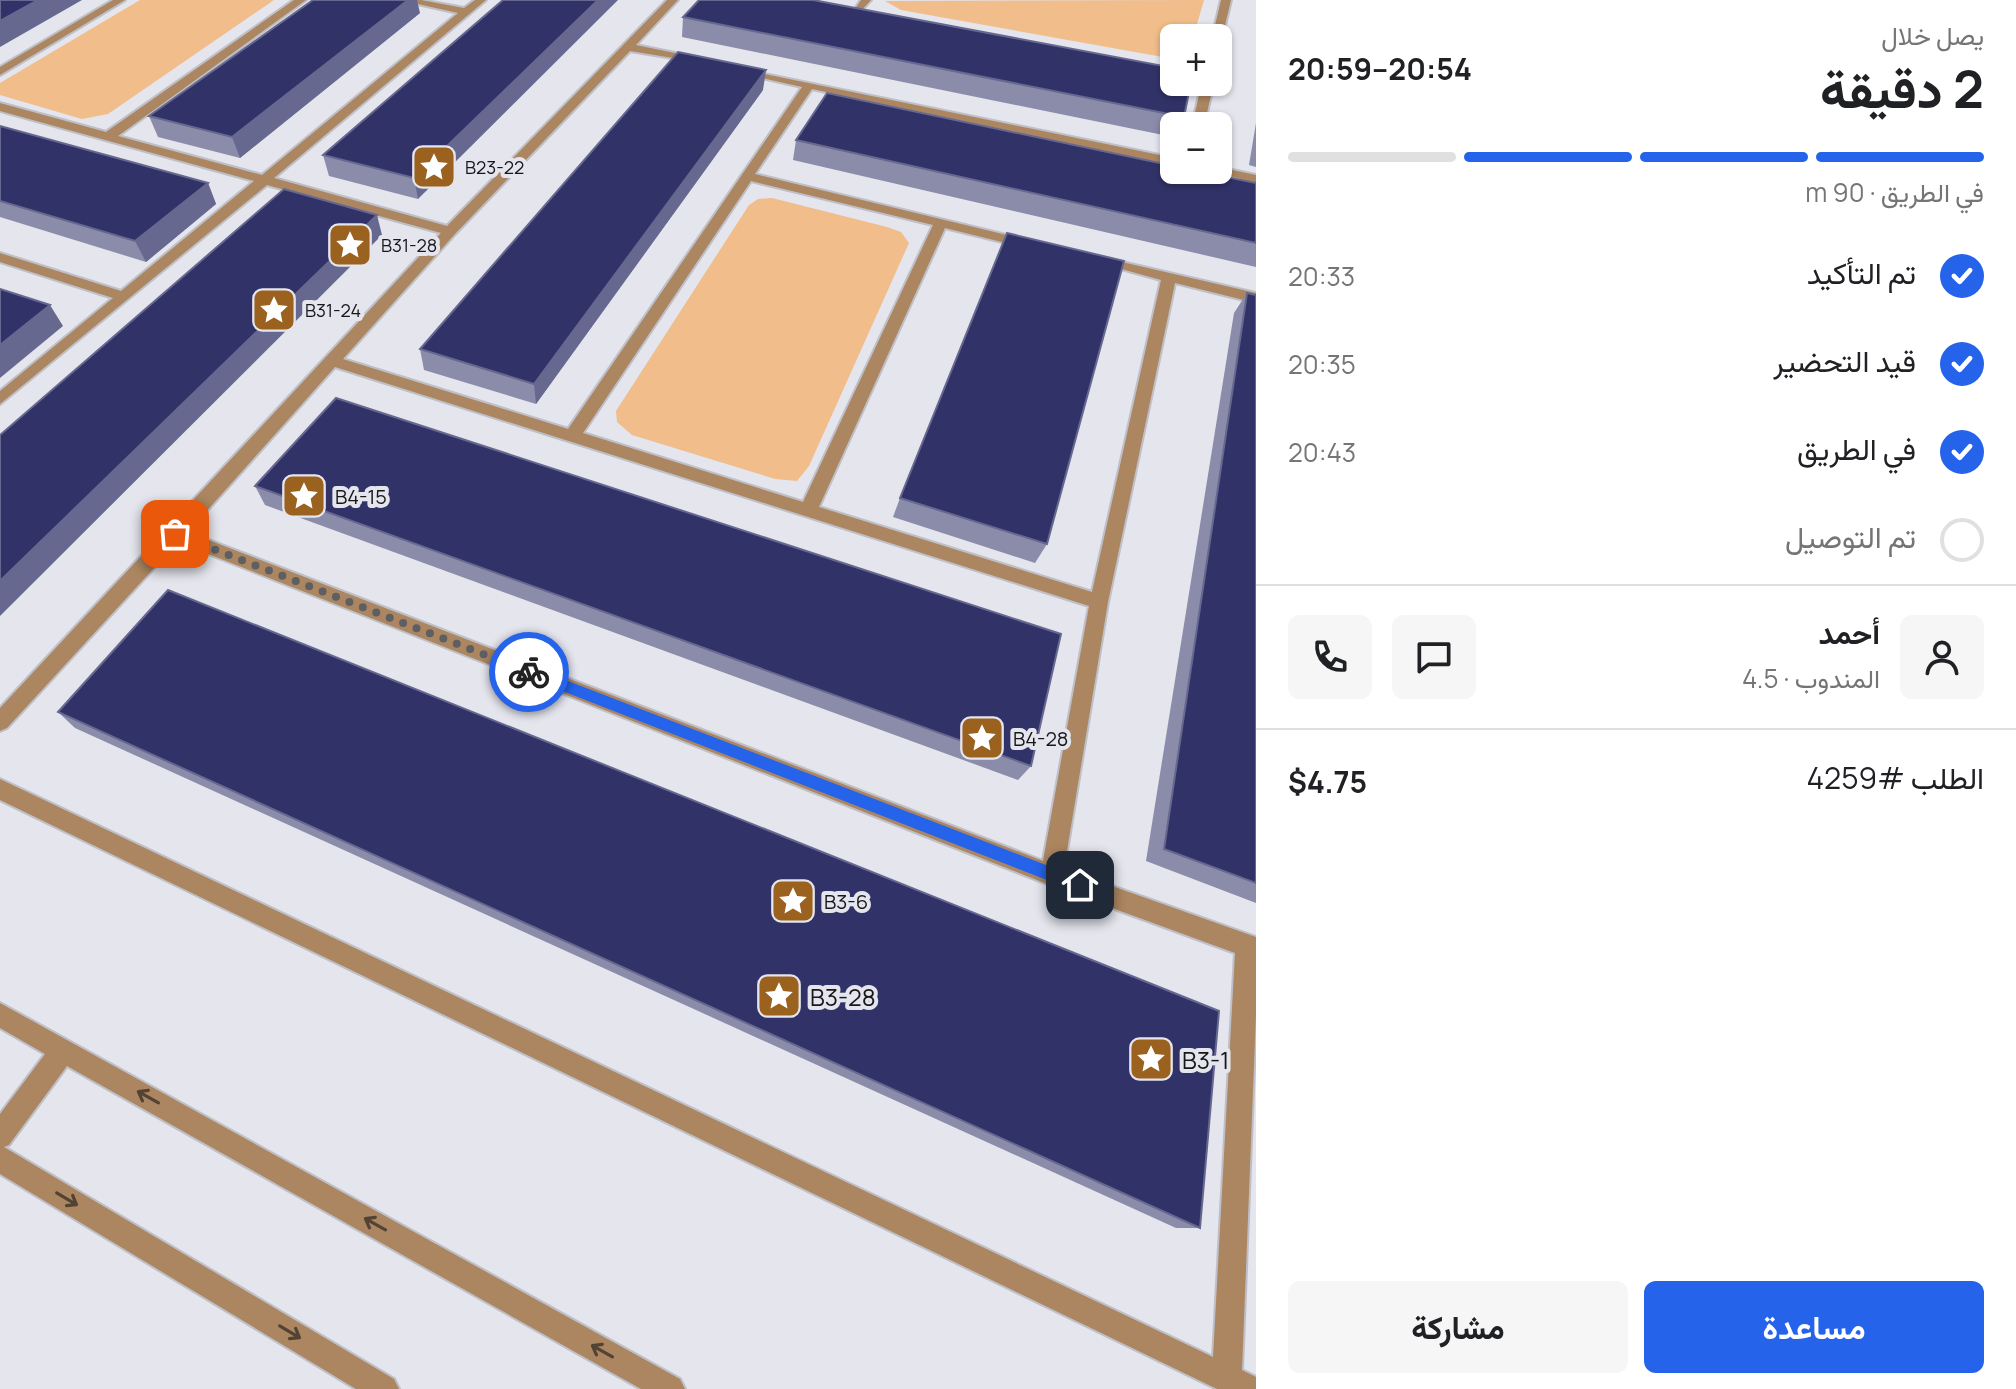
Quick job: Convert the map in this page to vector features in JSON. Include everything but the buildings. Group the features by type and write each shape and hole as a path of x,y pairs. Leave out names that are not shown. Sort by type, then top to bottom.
{"street":[{"path":"0,72 120,0"},
{"path":"108,137 301,0"},
{"path":"405,0 467,12"},
{"path":"0,399 481,0"},
{"path":"0,722 450,231 673,0"},
{"path":"1220,24 1226,0"},
{"path":"858,5 876,12"},
{"path":"629,47 1160,159"},
{"path":"571,438 809,85"},
{"path":"0,107 450,231"},
{"path":"1232,174 1256,179"},
{"path":"746,176 1047,249"},
{"path":"808,511 940,224"},
{"path":"1077,256 1256,298"},
{"path":"0,257 123,296"},
{"path":"1052,875 1099,602 1169,277"},
{"path":"333,361 1099,602"},
{"path":"0,789 1238,1384 1251,947 1052,875 175,534"},
{"path":"0,1015 670,1389"},
{"path":"0,1136 63,1050"},
{"path":"0,1159 384,1389"}],"shaded area":[{"path":"140,0 274,0 108,114 82,119 0,95 0,83"},
{"path":"1204,0 1197,24 1160,24 1160,56 901,10 885,1"},
{"path":"772,198 887,227 901,232 909,243 809,466 797,481 775,479 632,435 617,422 616,411 749,205 758,199"}],"way so far":[{"path":"175,534 529,672"}],"place":[{"name":"B23-22","path":"434,167"},
{"name":"B31-28","path":"350,245"},
{"name":"B31-24","path":"274,310"},
{"name":"B4-15","path":"304,496"},
{"name":"B4-28","path":"982,738"},
{"name":"B3-6","path":"793,901"},
{"name":"B3-28","path":"779,996"},
{"name":"B3-1","path":"1151,1059"}],"route":[{"path":"529,672 1080,885"}]}
